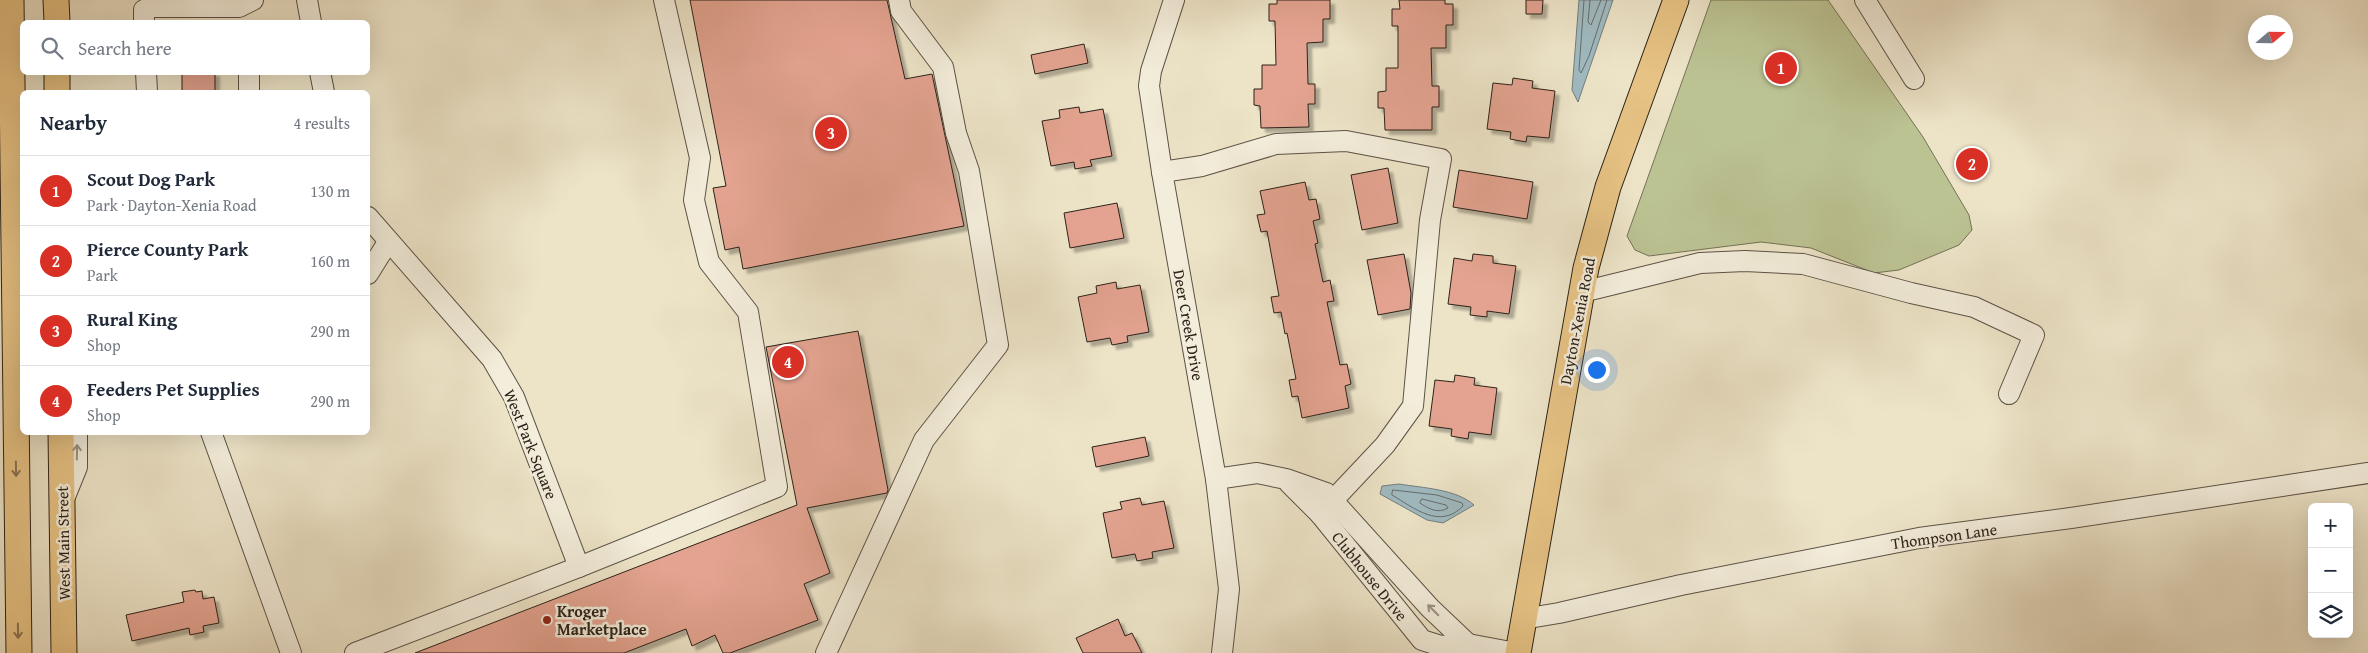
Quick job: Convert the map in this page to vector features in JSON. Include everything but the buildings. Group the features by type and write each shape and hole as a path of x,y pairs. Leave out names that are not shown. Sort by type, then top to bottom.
{"main road":[{"path":"11,0 19,653"},
{"path":"56,0 57,20"},
{"name":"Dayton-Xenia Road","path":"1517,653 1582,292 1608,187 1676,0"},
{"path":"57,75 57,90"},
{"name":"West Main Street","path":"61,435 64,653"}],"street":[{"path":"307,0 311,20"},
{"path":"355,653 579,567 777,487 748,312 708,262 694,200 700,158 664,0"},
{"path":"826,653 924,440 998,345 969,171 956,133 943,66 901,11 899,0"},
{"name":"Deer Creek Drive","path":"1174,0 1151,70 1149,86 1162,172 1216,479 1229,589 1222,653"},
{"path":"1865,0 1914,79"},
{"path":"144,20 144,10 150,7 239,6 250,9"},
{"path":"146,75 147,90"},
{"path":"249,75 249,90"},
{"path":"321,75 324,90"},
{"path":"1162,172 1202,166 1276,144 1346,142 1441,159 1430,220 1413,406 1385,445 1355,474 1327,508"},
{"name":"West Park Square","path":"370,220 496,366 514,397 579,567"},
{"path":"370,271 388,242"},
{"path":"1582,292 1700,263 1745,261 1803,264 1911,293 1974,307 2034,335 2009,394"},
{"path":"62,503 77,467 77,435"},
{"path":"212,435 291,653"},
{"name":"Clubhouse Drive","path":"1216,479 1256,472 1286,479 1326,493 1327,508 1422,640 1440,646 1468,644 1517,653"},
{"name":"Thompson Lane","path":"1523,618 1559,613 1691,583 1919,538 2071,518 2368,473"},
{"name":"Clubhouse Drive","path":"1327,508 1468,644"}],"green space":[{"path":"1711,0 1828,0 1923,137 1969,215 1972,230 1959,245 1899,270 1874,273 1811,248 1761,242 1649,256 1635,250 1627,236"}],"water":[{"path":"1579,0 1613,0 1578,102 1572,90"},
{"path":"1399,484 1449,492 1474,505 1443,523 1427,520 1380,494 1382,486"}],"place":[{"name":"Scout Dog Park","path":"1781,68"},
{"name":"Rural King","path":"831,133"},
{"name":"Pierce County Park","path":"1972,164"},
{"name":"Feeders Pet Supplies","path":"788,362"},
{"name":"Kroger Marketplace","path":"547,620"}]}
